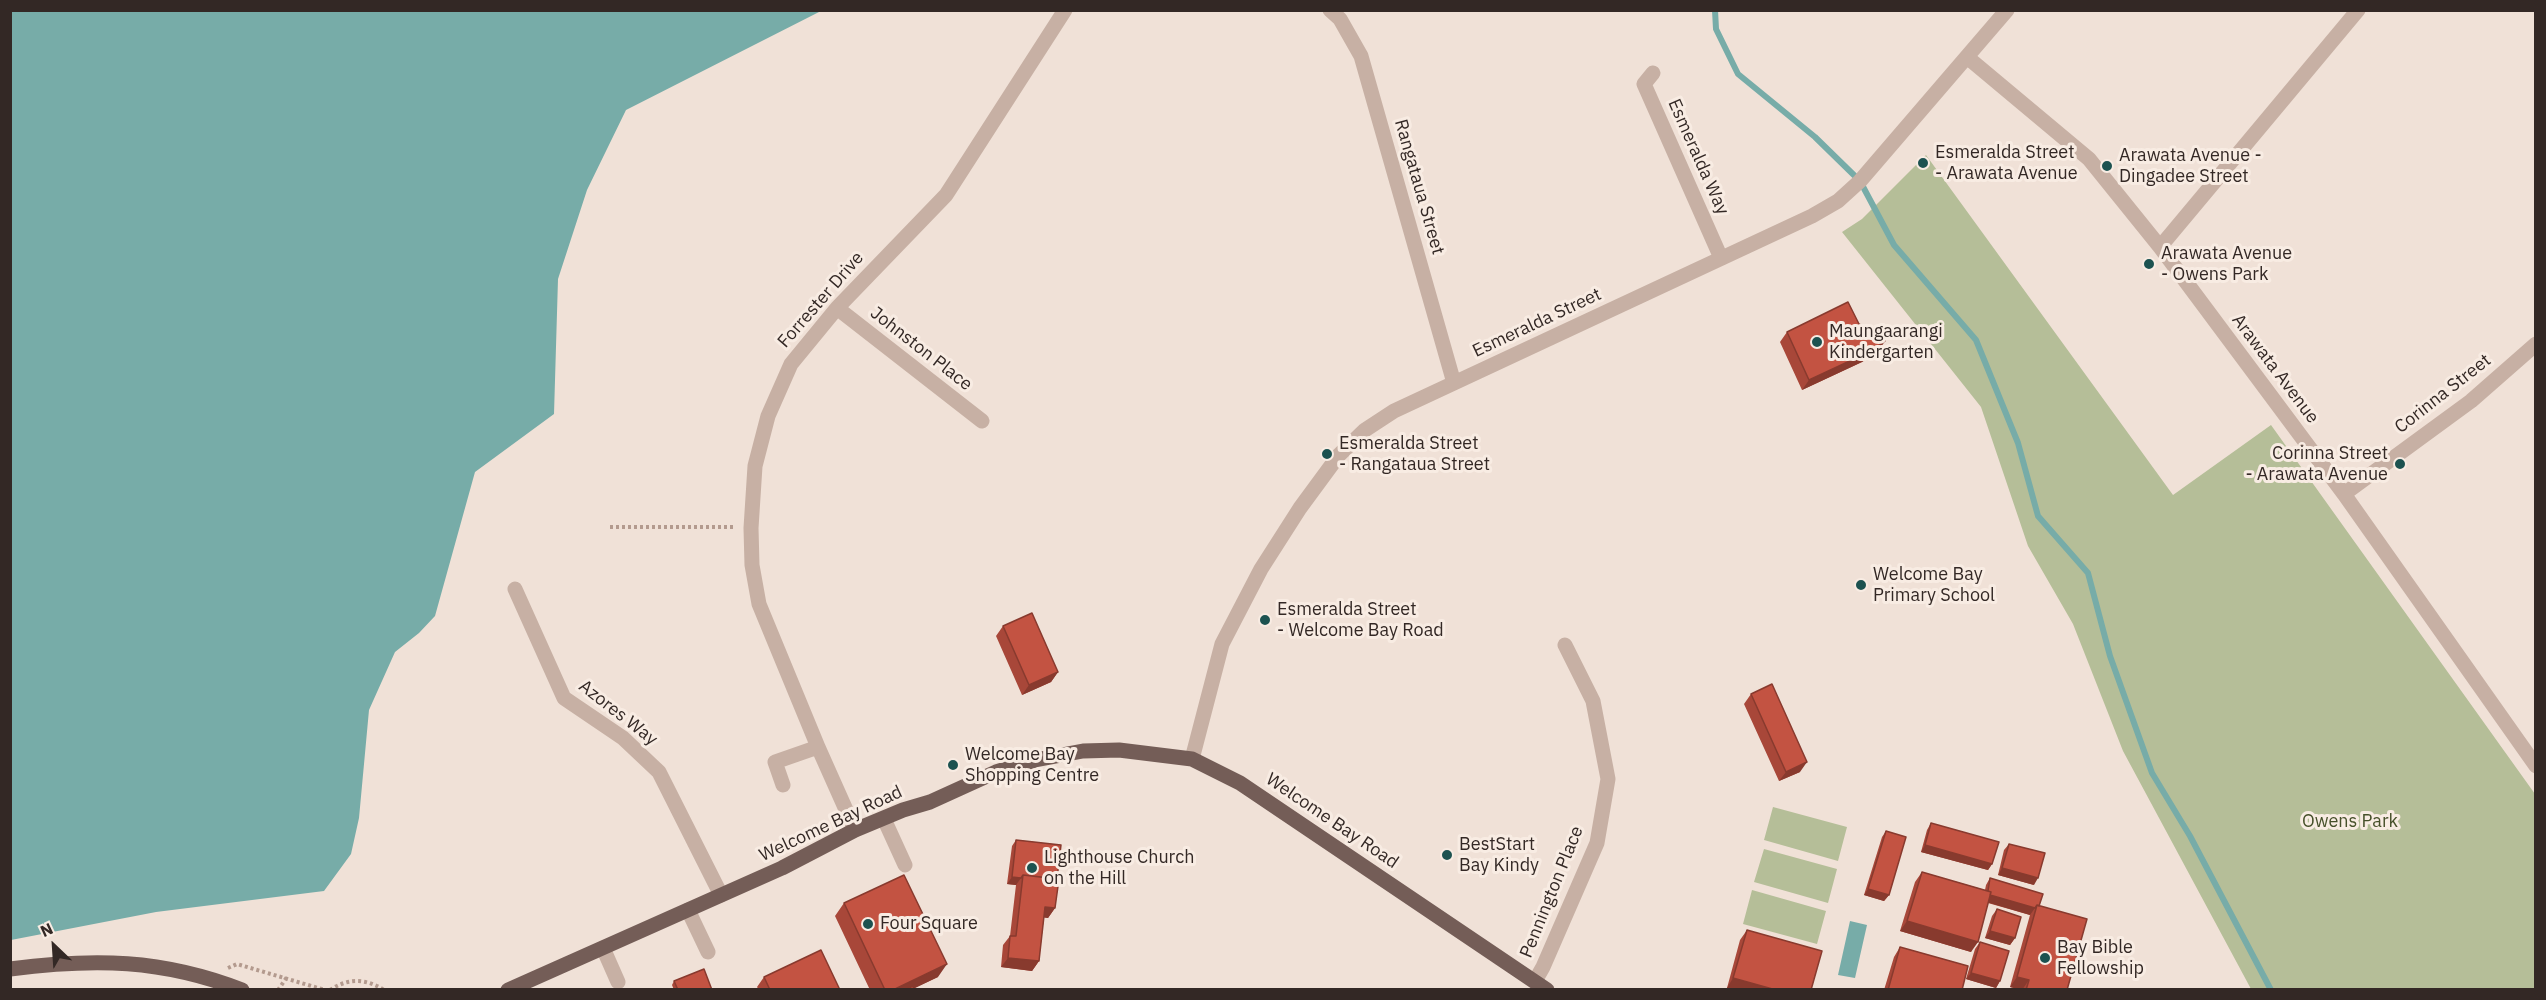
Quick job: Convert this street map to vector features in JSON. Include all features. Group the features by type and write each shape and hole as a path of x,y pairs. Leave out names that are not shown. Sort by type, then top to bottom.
{"main road":[{"name":"Welcome Bay Road","path":"508,990 526,986 603,948 782,868 855,830 930,802 996,772 1035,760 1083,751 1119,750 1192,759 1240,783 1541,985"},
{"path":"10,969 57,963 111,961 177,969 215,979 242,990"}],"street":[{"name":"Forrester Drive","path":"855,830 759,604 752,565 751,528 755,466 768,416 791,364 837,308 946,195 1065,10"},
{"name":"Rangataua Street","path":"1330,10 1340,19 1361,56 1454,383"},
{"name":"Esmeralda Street","path":"1192,759 1222,644 1261,569 1300,508 1339,455 1365,430 1394,411 1812,216 1838,201 1860,181 2007,10"},
{"path":"2160,247 2358,10"},
{"name":"Arawata Avenue","path":"1967,57 2089,159 2160,247 2344,494 2535,766"},
{"name":"Esmeralda Way","path":"1653,73 1644,84 1721,258"},
{"name":"Johnston Place","path":"837,308 982,421"},
{"name":"Corinna Street","path":"2344,494 2471,401 2535,344"},
{"name":"Azores Way","path":"515,589 564,698 623,738 659,772 721,895"},
{"name":"Pennington Place","path":"1541,985 1544,968 1597,843 1608,779 1593,701 1565,645"},
{"path":"783,784 775,762 818,747"},
{"path":"884,819 904,865"},
{"path":"688,910 708,952"},
{"path":"603,948 618,982"}],"path":[{"path":"610,527 751,528"},
{"path":"237,963 325,990"},
{"path":"278,990 287,977"},
{"path":"330,990 350,980 363,980 384,990"}],"green space":[{"name":"Owens Park","path":"1926,155 2173,495 2271,425 2535,794 2535,989 2251,989 2123,751 2073,624 2028,546 1981,407 1842,232 1862,219"},
{"path":"1773,807 1847,827 1838,861 1764,840"},
{"path":"1764,849 1837,869 1828,903 1754,882"},
{"path":"1752,890 1826,911 1817,944 1743,924"}],"water":[{"path":"11,10 821,11 626,110 587,190 558,279 554,414 475,472 435,616 419,633 395,652 369,710 359,818 351,854 324,891 156,912 11,940"},
{"path":"1850,921 1867,925 1855,978 1838,975"}],"building":[{"path":"1848,302 1859,324 1885,341 1869,352 1809,380 1787,332"},
{"path":"1032,613 1058,672 1029,685 1003,626"},
{"path":"1772,684 1807,762 1786,772 1751,694"},
{"path":"1931,823 1999,842 1992,864 1925,845"},
{"path":"1886,831 1906,837 1889,895 1868,889"},
{"name":"Lighthouse Church on the Hill","path":"1016,840 1061,845 1057,879 1023,875 1021,878 1012,877"},
{"path":"2009,844 2045,853 2038,878 2002,868"},
{"path":"1922,872 1991,892 1978,942 1907,921"},
{"path":"904,875 947,964 893,990 885,990 844,903"},
{"path":"1023,875 1059,879 1055,908 1045,907 1039,961 1008,958 1010,936 1016,936"},
{"path":"1990,878 2043,894 2039,906 2035,908 1990,895 1991,892 1988,891"},
{"name":"Bay Bible Fellowship","path":"2037,905 2087,919 2067,990 2026,990 2029,980 2017,977"},
{"path":"1997,909 2021,917 2015,938 1990,931"},
{"path":"1747,930 1822,951 1811,990 1776,990 1733,978"},
{"path":"1980,942 2009,951 2000,981 1971,973"},
{"path":"1900,947 1968,966 1962,990 1888,990"},
{"path":"821,950 840,990 770,990 764,977"},
{"path":"704,969 712,990 678,990 674,981"}],"waterway":[{"path":"1715,10 1716,29 1738,74 1815,137 1860,181 1894,245 1976,340 2018,443 2038,516 2088,573 2110,656 2152,773 2190,836 2271,990"}],"place":[{"name":"Esmeralda Street - Arawata Avenue","path":"1923,163"},
{"name":"Arawata Avenue - Dingadee Street","path":"2107,166"},
{"name":"Arawata Avenue - Owens Park","path":"2149,264"},
{"name":"Maungaarangi Kindergarten","path":"1817,342"},
{"name":"Esmeralda Street - Rangataua Street","path":"1327,454"},
{"name":"Corinna Street - Arawata Avenue","path":"2400,464"},
{"name":"Welcome Bay Primary School","path":"1861,585"},
{"name":"Esmeralda Street - Welcome Bay Road","path":"1265,620"},
{"name":"Welcome Bay Shopping Centre","path":"953,765"},
{"name":"BestStart Bay Kindy","path":"1447,855"},
{"name":"Lighthouse Church on the Hill","path":"1032,868"},
{"name":"Four Square","path":"868,924"},
{"name":"Bay Bible Fellowship","path":"2045,958"}]}
